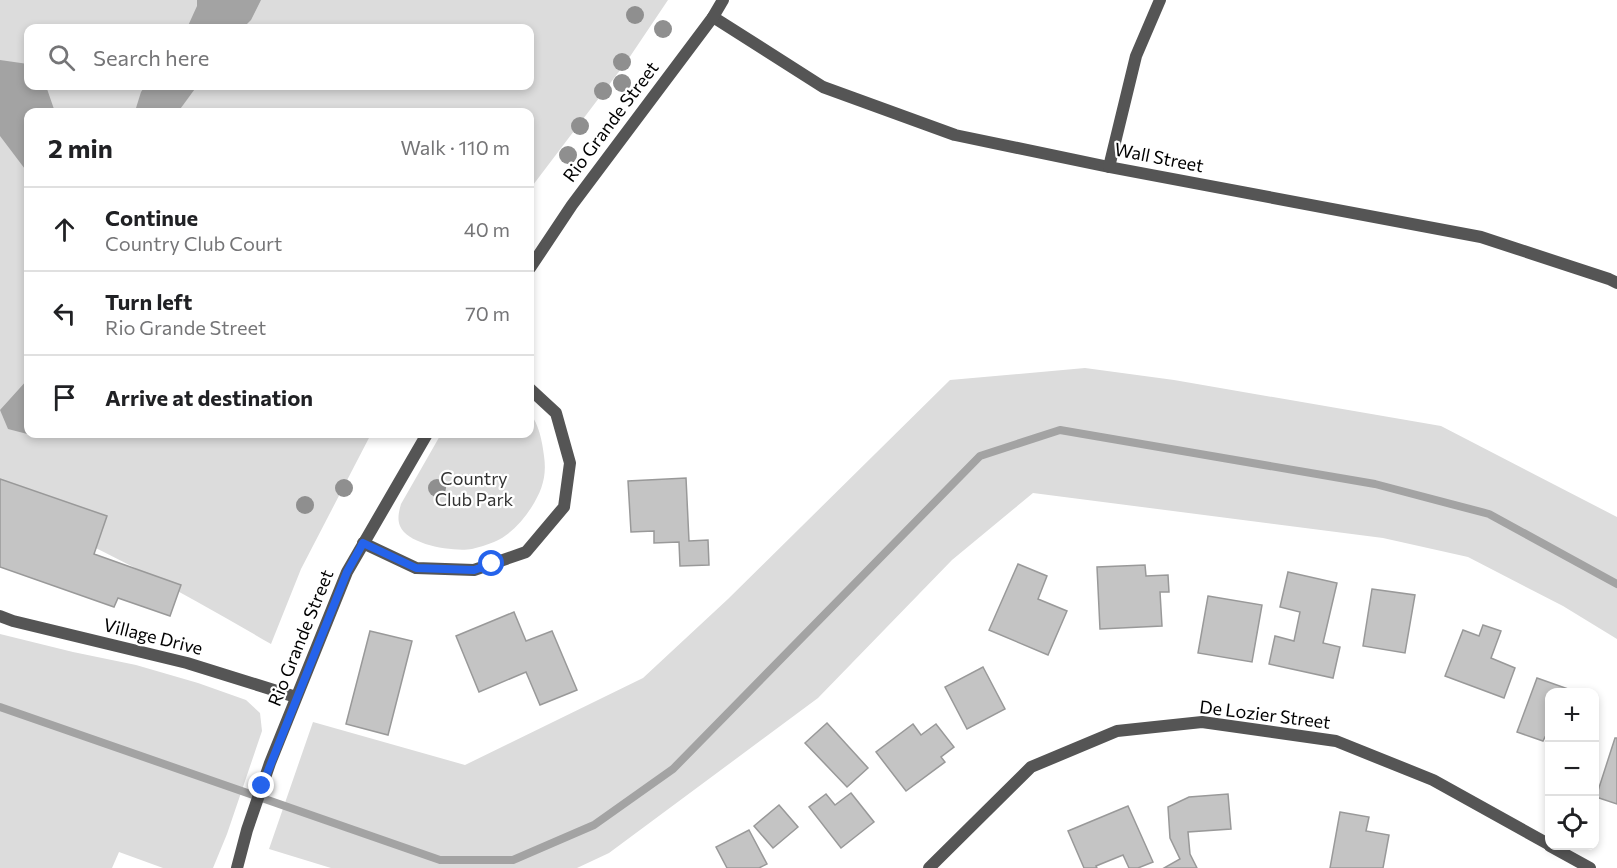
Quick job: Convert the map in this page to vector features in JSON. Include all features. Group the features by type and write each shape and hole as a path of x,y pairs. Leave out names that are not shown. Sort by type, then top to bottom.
{"street":[{"name":"Rio Grande Street","path":"534,262 572,205 713,17 723,0"},
{"path":"1109,167 1136,56 1160,0"},
{"name":"Wall Street","path":"713,17 823,87 955,135 1109,167 1481,237 1617,283"},
{"path":"363,543 416,568 474,570 526,552 564,507 570,463 556,414 534,393"},
{"name":"Rio Grande Street","path":"237,868 247,830 270,764 347,572 425,438"},
{"name":"Village Drive","path":"0,616 187,663 296,698"},
{"name":"De Lozier Street","path":"929,868 1031,767 1117,731 1202,722 1336,741 1433,780 1545,842"},
{"name":"De Lozier Street","path":"1559,850 1590,868"}],"green space":[{"path":"0,0 668,0 627,61 534,184 534,108 24,108 24,438 369,438 301,569 271,644 138,570 0,504"},
{"path":"1085,368 1174,380 1441,426 1617,517 1617,639 1563,606 1468,557 1383,538 1033,493 952,560 818,698 609,853 577,868 331,868 269,849 313,722 465,765 643,678 728,599 950,380"},
{"name":"Country Club Park","path":"534,420 541,439 545,463 544,477 535,502 524,518 505,536 472,549 432,546 405,533 399,521 401,504 439,438 534,438"},
{"path":"0,634 136,665 198,683 246,700 260,713 262,731 213,868 163,868 119,852 112,868 0,868"}],"shaded area":[{"path":"197,0 261,0 247,24 189,24 197,6"},
{"path":"0,60 24,63 24,90 47,90 54,108 24,108 24,168 0,136"},
{"path":"142,90 194,90 181,108 136,108"},
{"path":"24,383 24,433 8,429 0,410"}],"building":[{"path":"686,478 689,541 708,540 709,565 680,566 679,542 654,543 654,531 631,532 628,481"},
{"path":"0,479 107,516 94,554 181,585 170,616 118,598 114,607 0,567"},
{"path":"1018,564 1047,576 1038,599 1067,611 1048,655 989,630"},
{"path":"1145,565 1146,576 1168,575 1169,592 1160,592 1162,626 1100,629 1097,567"},
{"path":"1288,572 1337,583 1323,643 1340,647 1333,678 1269,664 1275,636 1294,641 1300,612 1280,607"},
{"path":"1372,589 1415,595 1405,653 1363,646"},
{"path":"1208,596 1262,605 1252,662 1198,653"},
{"path":"514,612 526,641 552,631 577,690 540,705 526,672 479,692 456,636"},
{"path":"1483,625 1501,631 1491,658 1515,668 1504,698 1445,676 1463,630 1479,636"},
{"path":"370,631 412,641 388,735 346,724"},
{"path":"983,667 1005,709 967,729 945,687"},
{"path":"1537,678 1565,688 1545,688 1545,737 1543,741 1517,732"},
{"path":"827,723 868,768 847,787 805,743"},
{"path":"913,724 921,735 936,724 954,747 941,757 945,762 906,791 876,752"},
{"path":"1615,738 1617,738 1617,804 1599,798 1599,788"},
{"path":"851,793 874,822 841,848 809,807 826,794 835,805"},
{"path":"1228,794 1231,829 1188,832 1190,854 1197,868 1164,868 1180,859 1170,838 1168,807 1189,797"},
{"path":"779,805 798,827 773,848 754,826"},
{"path":"1128,806 1153,862 1138,868 1129,868 1123,855 1096,866 1097,868 1084,868 1068,831"},
{"path":"1340,812 1369,817 1366,831 1389,835 1383,868 1330,868"},
{"path":"749,830 767,864 759,868 727,868 716,847"}],"waterway":[{"path":"0,707 440,860 513,860 594,825 673,769 980,456 1060,430 1375,484 1489,514 1617,584"}],"route":[{"path":"262,786 347,572 363,543 416,568 474,570 492,564"}]}
